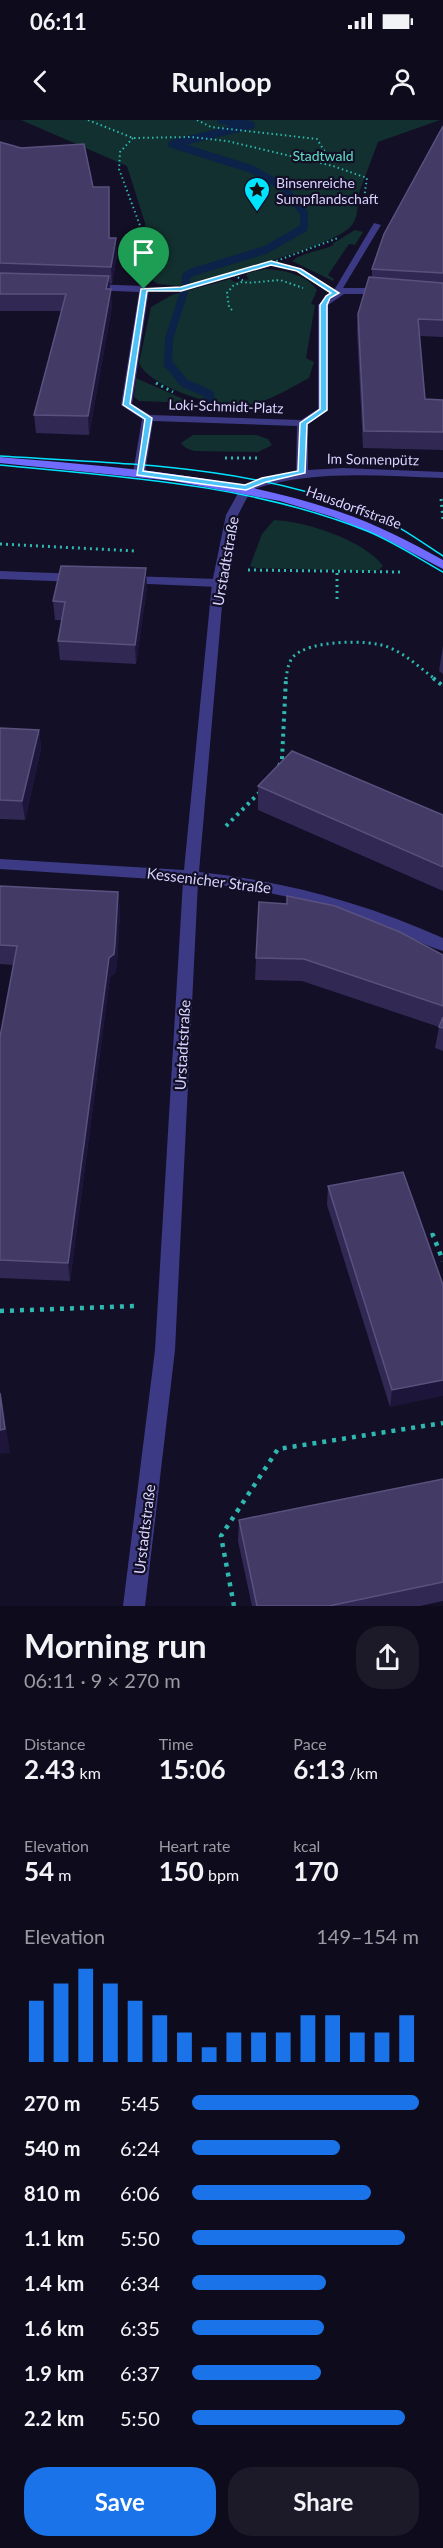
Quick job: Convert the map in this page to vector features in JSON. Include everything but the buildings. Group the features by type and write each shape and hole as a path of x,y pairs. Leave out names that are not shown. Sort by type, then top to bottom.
{"main road":[{"name":"Hausdorffstraße","path":"0,460 139,473 246,488 340,514 411,545 443,565"}],"street":[{"path":"325,302 336,292 377,225"},
{"path":"76,287 144,289"},
{"name":"Loki-Schmidt-Platz","path":"144,289 126,405 148,418 303,423 323,410 325,302"},
{"path":"336,292 395,291"},
{"name":"Loki-Schmidt-Platz","path":"139,473 148,418"},
{"name":"Loki-Schmidt-Platz","path":"302,473 303,423"},
{"name":"Im Sonnenpütz","path":"246,488 264,480 302,473 443,475"},
{"name":"Urstadtstraße","path":"134,1606 165,1350 192,868 219,576 232,515 246,488"},
{"path":"0,575 92,578"},
{"path":"115,579 219,576"},
{"name":"Kessenicher Straße","path":"0,864 192,868 331,901 384,918 443,945"}],"path":[{"path":"88,120 133,138 190,137 227,141 333,166 367,178 362,210"},
{"path":"197,120 212,127 317,138 333,166"},
{"path":"133,138 120,152 119,160 120,172 131,205 142,228 146,254 142,277 144,289 181,289 271,263 340,237"},
{"path":"271,263 299,270 336,292"},
{"path":"233,274 248,283 285,281 305,289 314,300 325,302"},
{"path":"232,310 229,307 227,293 233,286 244,281"},
{"path":"222,458 302,456"},
{"path":"0,544 145,552"},
{"path":"219,576 402,572"},
{"path":"337,573 337,603"},
{"path":"369,638 371,644"},
{"path":"276,775 282,759 287,673 291,659 306,648 322,644 384,645 393,649 443,686"},
{"path":"279,766 288,766"},
{"path":"192,868 264,788"},
{"path":"418,1239 433,1235 443,1262"},
{"path":"0,1311 167,1305"},
{"path":"234,1606 221,1536 278,1449 443,1423"}],"green space":[{"name":"Stadtwald","path":"21,120 440,120 378,142 360,190 354,221 341,234 299,252 180,286 158,284 146,276 145,223 127,166"},
{"path":"355,230 363,232 355,245 349,244 328,275 334,279 333,281 292,261 334,245 332,244"},
{"path":"265,269 300,277 307,280 317,290 311,304 315,305 306,358 314,362 309,378 265,400 238,406 188,395 157,381 146,372 139,363 151,307 172,295 230,279 235,282 249,279 246,275 248,273"},
{"path":"136,378 192,403 139,401 134,397"},
{"path":"193,435 256,435 268,439 272,445 258,452 194,451 181,443"},
{"path":"274,520 317,528 348,540 362,548 383,566 379,570 371,571 250,566 262,534"}],"waterway":[{"path":"186,284 186,276 193,272 265,250 304,228 304,213 283,187 251,169 172,144 251,125 221,120"},
{"path":"168,363 169,339 184,292"},
{"path":"168,363 184,383 209,394 210,399"}],"tram line":[{"path":"0,456 142,465 236,476 282,485 328,498 382,518 443,556"},
{"path":"0,465 186,485 278,503 323,515 367,531 443,572"}],"place":[{"name":"Binsenreiche Sumpflandschaft","path":"257,213"}],"route":[{"path":"271,263 299,270 326,285 335,293 328,297 324,305 323,410 303,423 302,473 264,480 246,488 139,473 144,454 148,418 126,405 144,289 181,289 271,263"}]}
